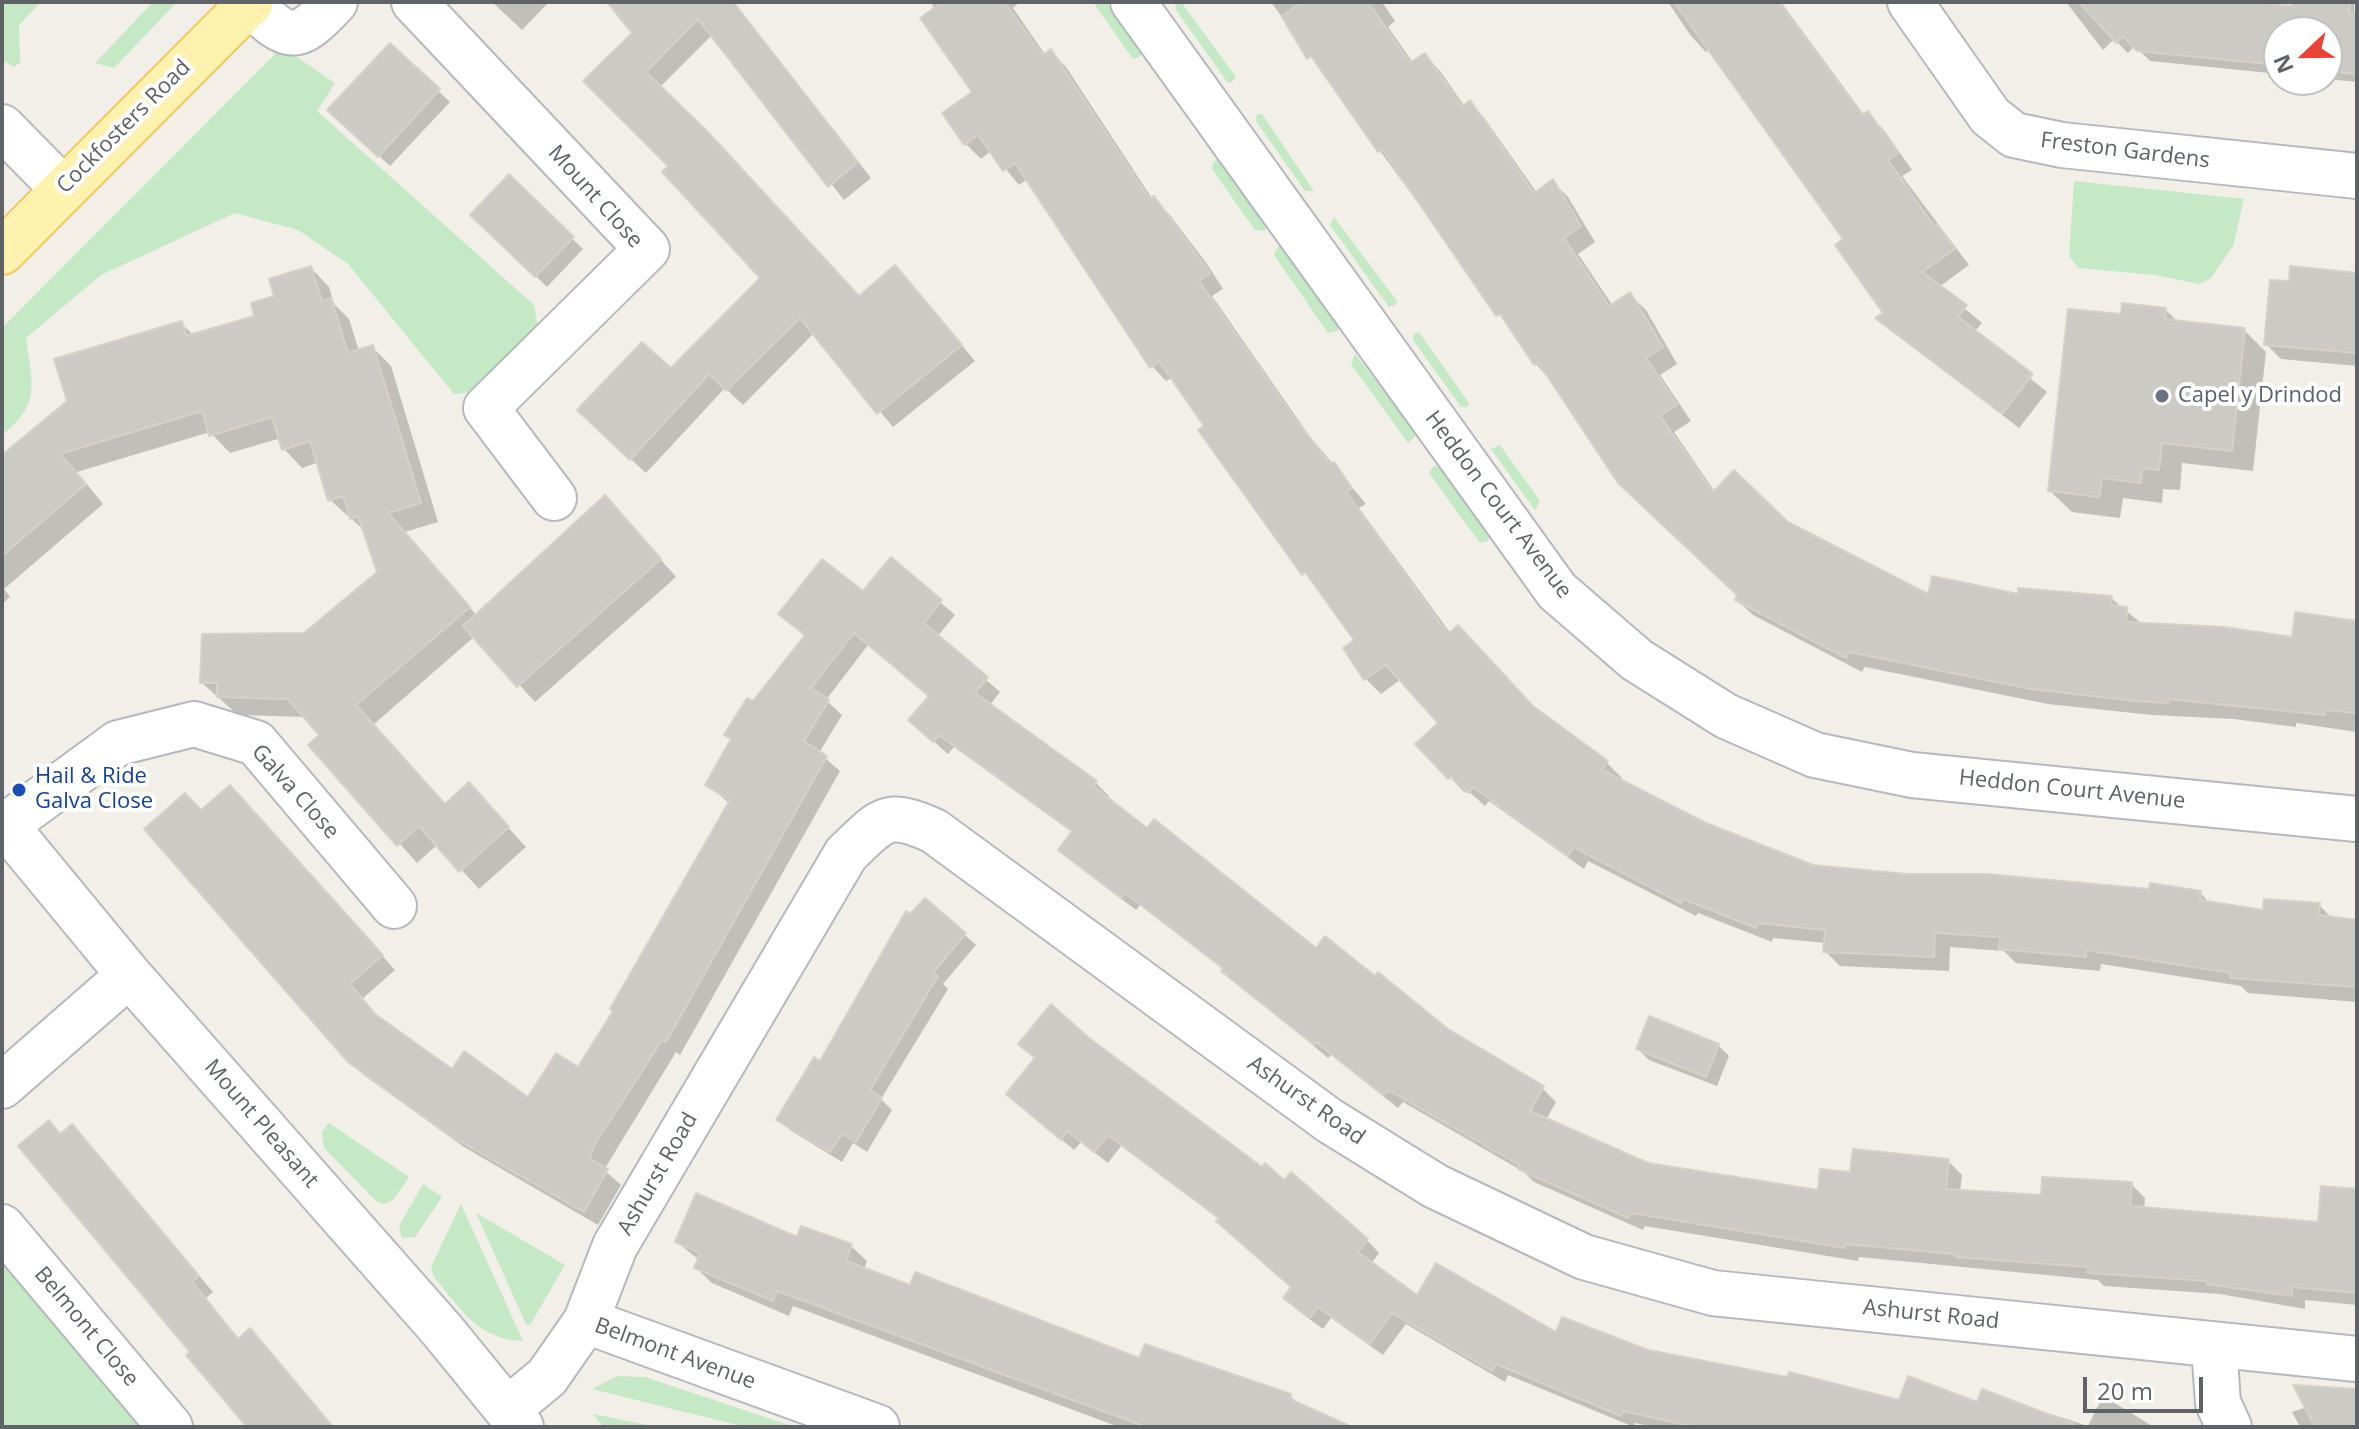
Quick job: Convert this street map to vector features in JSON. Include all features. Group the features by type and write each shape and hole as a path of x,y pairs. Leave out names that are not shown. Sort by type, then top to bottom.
{"main road":[{"name":"Cockfosters Road","path":"2,252 250,3"}],"street":[{"name":"Cockfosters Road","path":"250,3 279,32 290,35 312,26 335,2"},
{"name":"Mount Close","path":"414,2 647,249 486,408 554,498"},
{"name":"Heddon Court Avenue","path":"1133,2 1557,591 1637,660 1726,716 1815,755 1912,775 2357,819"},
{"name":"Freston Gardens","path":"1910,2 1990,116 2014,135 2062,145 2357,176"},
{"path":"2,127 63,189"},
{"name":"Galva Close","path":"4,823 118,743 194,724 256,743 394,906"},
{"name":"Ashurst Road","path":"586,1321 615,1246 846,854 881,821 905,818 934,831 1330,1121 1435,1186 1584,1257 1713,1293 2357,1359"},
{"name":"Mount Pleasant","path":"4,823 129,975 442,1330 514,1418"},
{"path":"2,1086 129,975"},
{"name":"Belmont Close","path":"2,1227 170,1427"},
{"name":"Belmont Avenue","path":"514,1418 586,1321 877,1427"},
{"path":"2214,1346 2218,1403 2229,1427"}],"green space":[{"path":"2,2 41,2 19,25 20,62 14,67 2,60"},
{"path":"153,2 177,2 114,68 95,63"},
{"path":"1093,2 1106,2 1142,53 1139,57 1133,59"},
{"path":"1182,3 1236,77 1232,82 1228,83 1176,10 1175,4"},
{"path":"282,47 335,83 317,111 534,305 538,330 492,380 468,392 454,394 348,264 298,230 235,213 101,275 26,338 32,380 29,403 15,424 2,435 2,328"},
{"path":"1257,114 1262,114 1314,191 1305,191 1256,121"},
{"path":"1219,159 1266,224 1265,231 1255,230 1212,169 1213,162"},
{"path":"2074,181 2244,199 2233,246 2211,278 2199,284 2155,275 2079,268 2069,256"},
{"path":"1334,217 1397,301 1395,305 1389,307 1330,225"},
{"path":"1278,246 1282,247 1338,324 1338,331 1328,333 1274,255"},
{"path":"1419,332 1469,403 1468,407 1461,407 1413,340 1414,334"},
{"path":"1355,354 1417,434 1408,443 1351,364"},
{"path":"1500,445 1540,501 1535,510 1491,449"},
{"path":"1434,466 1441,468 1490,536 1488,541 1480,543 1429,473"},
{"path":"329,1123 409,1177 394,1199 384,1204 377,1202 324,1148 322,1132"},
{"path":"423,1184 442,1197 415,1237 402,1238 399,1226"},
{"path":"461,1204 523,1341 507,1339 482,1329 462,1311 434,1277 431,1267"},
{"path":"476,1213 565,1265 530,1325 526,1324"},
{"path":"2,1257 147,1427 2,1427"},
{"path":"617,1376 645,1377 795,1427 746,1427 592,1389"},
{"path":"593,1414 658,1427 603,1427"}],"building":[{"path":"607,2 733,2 858,162 828,187 698,19 646,72 707,131 859,296 895,265 962,345 877,414 800,318 726,391 709,374 630,460 577,410 642,342 671,368 760,278 662,172 668,166 583,81 632,33"},
{"path":"942,2 1004,2 1043,55 1051,49 1150,200 1154,196 1210,273 1199,281 1293,416 1330,464 1334,462 1352,488 1346,492 1448,634 1458,625 1533,706 1608,761 1602,770 1706,823 1813,865 1906,874 1986,874 2149,889 2150,883 2201,891 2200,900 2263,910 2264,899 2320,903 2319,915 2357,920 2357,987 2230,978 2231,973 2086,950 2086,957 1999,949 2000,937 1935,933 1934,957 1823,952 1825,930 1758,923 1756,928 1683,899 1681,903 1573,847 1568,856 1473,787 1469,793 1451,777 1448,779 1415,744 1438,723 1386,665 1364,680 1343,648 1354,640 1305,572 1302,575 1198,430 1204,426 1159,361 1150,368 1015,163 1003,171 978,135 964,145 942,113 972,92 920,18"},
{"path":"1301,2 1368,2 1410,63 1425,53 1462,107 1470,100 1534,193 1553,179 1581,226 1564,238 1609,306 1630,292 1663,347 1646,358 1677,405 1660,416 1713,492 1734,470 1788,522 1928,594 1932,576 2018,594 2018,588 2112,596 2111,605 2127,607 2126,622 2224,627 2292,637 2295,612 2357,621 2357,713 2326,710 2325,715 2168,699 2168,703 2135,701 2031,689 1849,652 1846,658 1735,600 1737,595 1618,483 1538,362 1534,365 1500,314 1496,316 1382,149 1378,152 1311,56 1307,59 1282,17"},
{"path":"1674,2 1779,2 1862,115 1868,111 1898,153 1888,160 1934,226 1937,224 1955,249 1922,272 1967,305 1958,317 2033,374 2002,414 1875,318 1883,313 1835,245 1843,239"},
{"path":"2079,2 2254,2 2292,6 2292,2 2350,2 2349,13 2357,13 2357,74 2343,73 2343,16 2263,16 2263,63 2137,51 2123,36 2116,43"},
{"path":"390,43 440,89 378,157 327,110"},
{"path":"509,174 574,237 535,277 470,215"},
{"path":"311,266 322,301 331,298 348,353 373,345 421,503 388,513 470,607 356,705 445,804 469,782 509,827 459,872 419,826 397,846 308,745 319,735 288,699 217,697 217,683 200,683 202,634 304,633 377,572 358,516 350,519 343,496 328,501 310,441 282,450 272,417 209,436 202,411 60,454 86,484 2,556 2,455 67,401 54,359 182,321 186,336 254,316 251,303 274,296 269,279"},
{"path":"2290,266 2357,273 2357,353 2264,345 2270,280 2289,281"},
{"name":"Capel y Drindod","path":"2122,303 2166,308 2165,319 2245,328 2232,451 2162,443 2159,470 2142,468 2141,483 2102,478 2099,497 2048,491 2068,309 2121,314"},
{"path":"605,495 661,559 517,687 463,626"},
{"path":"891,557 942,600 924,623 988,677 975,693 1097,781 1093,786 1147,828 1154,819 1316,948 1325,936 1375,976 1378,972 1448,1029 1544,1086 1530,1111 1648,1163 1818,1190 1820,1169 1850,1172 1853,1149 1949,1159 1946,1189 2041,1195 2042,1177 2132,1182 2130,1206 2318,1222 2321,1186 2357,1189 2357,1293 2292,1287 2292,1296 2207,1284 2208,1281 2088,1273 2088,1267 1955,1257 1955,1254 1845,1244 1845,1248 1631,1213 1628,1218 1518,1169 1519,1165 1388,1090 1383,1095 1316,1042 1314,1045 1221,971 1223,968 1125,893 1121,898 1058,850 1072,831 939,735 933,742 908,720 929,696 854,633 811,688 829,700 804,741 827,756 666,1042 662,1040 595,1144 589,1158 608,1169 584,1212 447,1134 348,1062 144,829 185,793 201,810 230,785 383,955 350,984 375,1014 452,1069 464,1051 528,1097 556,1053 578,1067 613,1011 610,1009 730,800 705,785 731,739 724,735 747,698 753,701 805,635 778,614 822,559 863,591"},
{"path":"925,898 966,933 933,973 938,976 870,1090 882,1098 856,1142 842,1134 830,1152 776,1120 814,1057 820,1061 906,911 910,914"},
{"path":"1051,1004 1089,1038 1262,1167 1265,1163 1284,1180 1291,1172 1368,1239 1358,1252 1417,1295 1436,1263 1556,1332 1562,1317 1648,1350 1787,1377 1789,1372 1899,1400 1908,1376 1977,1402 1982,1389 2074,1424 2073,1427 1695,1427 1623,1411 1621,1416 1496,1364 1492,1371 1392,1313 1370,1344 1318,1307 1310,1318 1283,1298 1291,1287 1216,1221 1219,1218 1108,1135 1094,1152 1067,1131 1061,1140 1006,1094 1035,1058 1018,1044"},
{"path":"1649,1016 1719,1044 1706,1077 1636,1049"},
{"path":"49,1120 60,1134 72,1124 199,1276 192,1282 238,1339 250,1328 333,1427 247,1427 186,1355 190,1352 18,1146"},
{"path":"696,1193 797,1237 801,1226 852,1244 846,1261 910,1285 915,1272 1139,1358 1145,1344 1291,1394 1290,1399 1352,1427 1146,1427 777,1291 773,1301 694,1268 700,1253 675,1242"},
{"path":"2293,1385 2357,1389 2357,1427 2315,1427"}],"place":[{"name":"Capel y Drindod","path":"2162,396"},
{"name":"Hail & Ride Galva Close","path":"19,790"}]}
